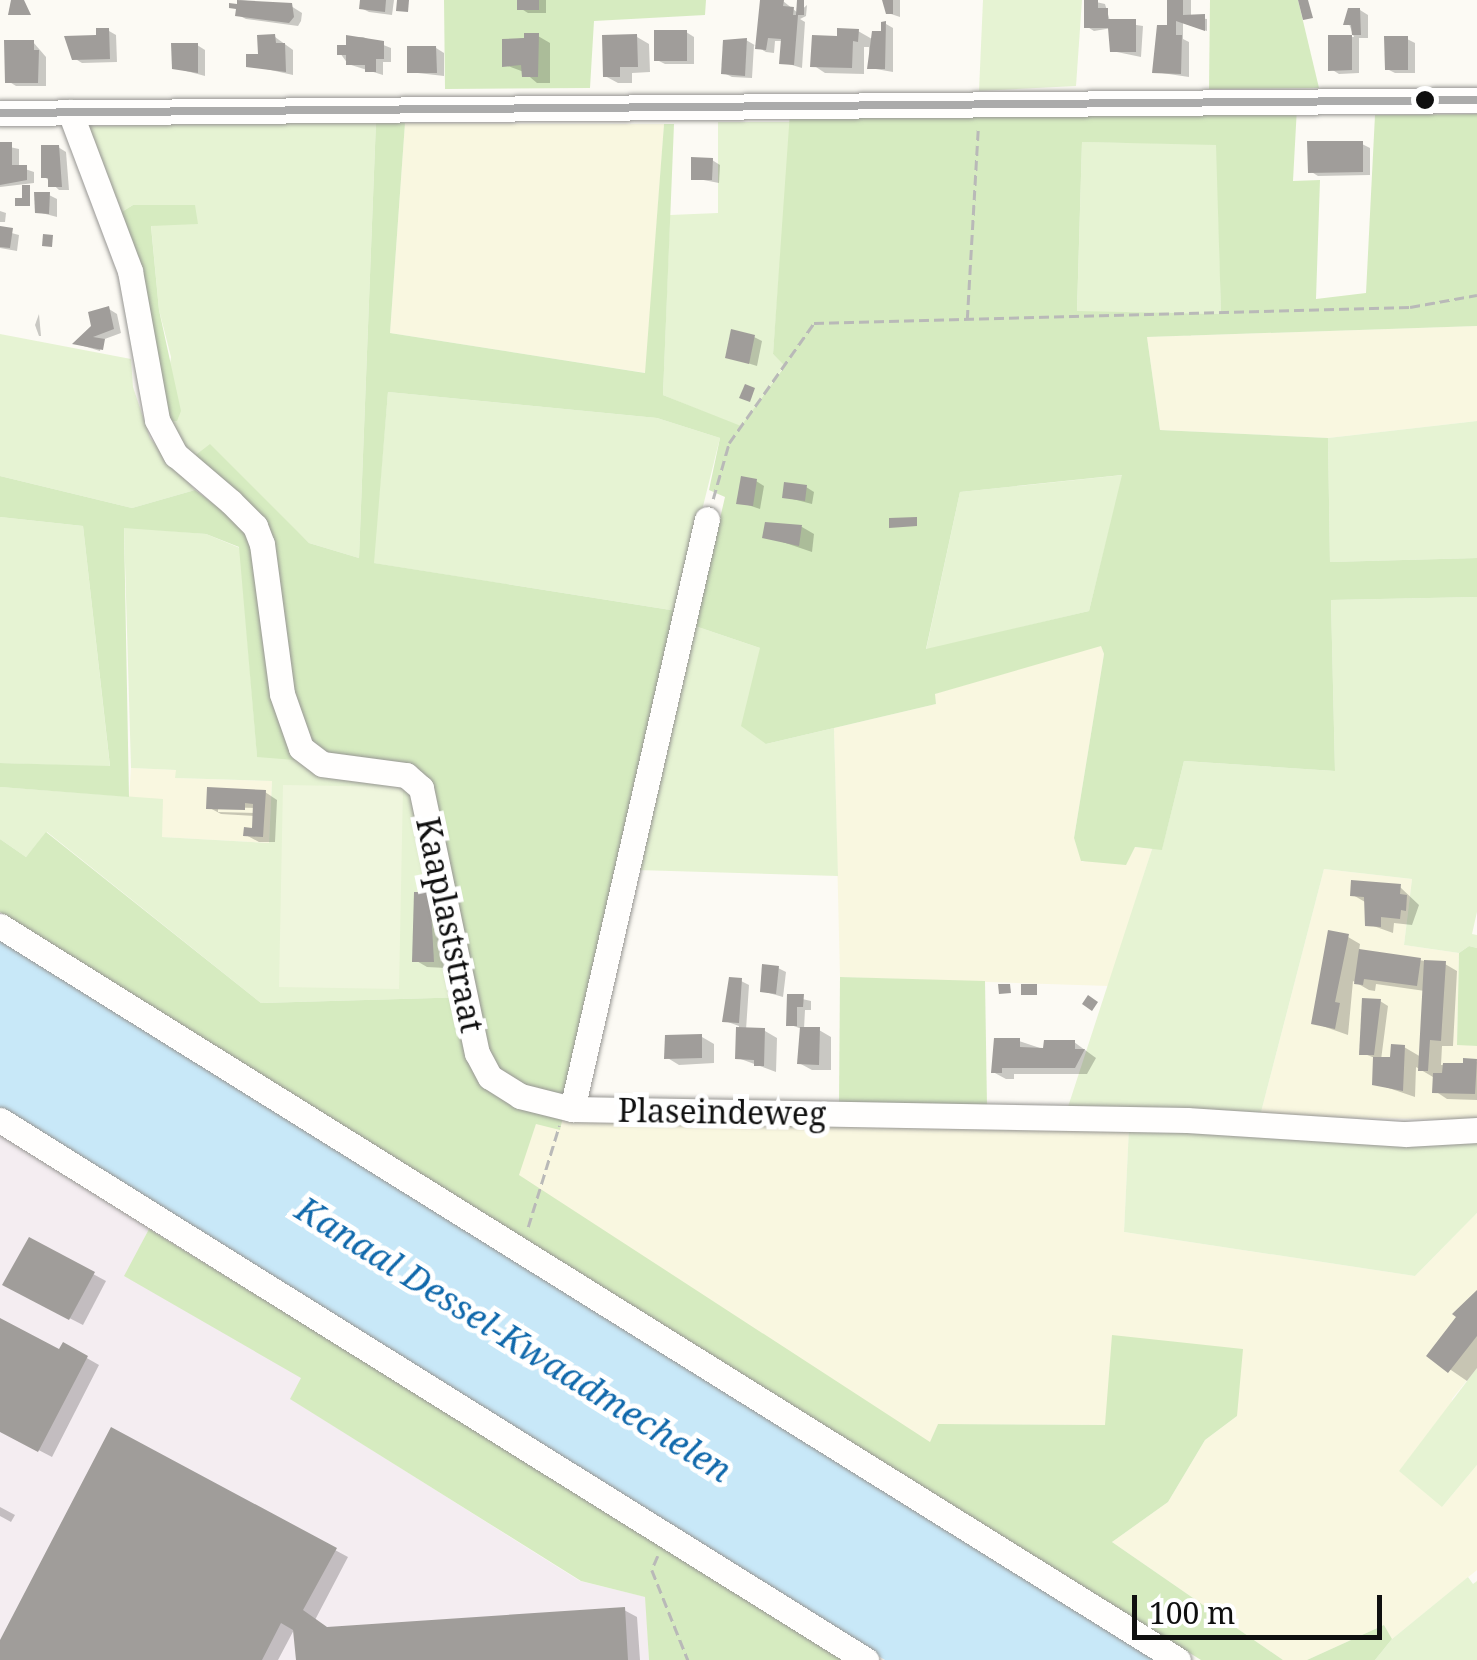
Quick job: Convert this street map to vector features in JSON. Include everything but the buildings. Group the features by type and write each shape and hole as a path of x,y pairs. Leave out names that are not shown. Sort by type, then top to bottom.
{"street":[{"path":"0,112 1477,100"},
{"name":"Kaaplaststraat","path":"70,112 130,271 156,420 176,455 243,514 262,544 282,694 292,732 309,757 322,764 406,775 421,788 478,1053 490,1076 520,1096 572,1108"},
{"name":"Plaseindeweg","path":"707,520 572,1108 1188,1120 1406,1134 1477,1130"},
{"path":"0,926 1178,1660"},
{"path":"0,1120 866,1660"}],"path":[{"path":"966,322 979,104"},
{"path":"707,520 729,443 814,323 966,322 1410,306 1477,296"},
{"path":"516,1248 536,1214 538,1184 554,1134 572,1108"},
{"path":"666,1536 652,1570 661,1602 688,1660"}],"shaded area":[{"path":"405,123 664,124 646,373 390,333"},
{"path":"1477,326 1477,421 1328,438 1160,430 1147,337"},
{"path":"1101,645 1104,654 1074,838 1082,862 1134,847 1152,849 1109,986 840,977 834,728 936,704 934,694"},
{"path":"131,768 177,770 176,778 272,781 269,843 161,837 129,798"},
{"path":"1324,869 1412,879 1404,945 1459,953 1457,1044 1477,1046 1477,1120 1260,1116"},
{"path":"564,1117 1129,1127 1124,1232 1415,1276 1477,1213 1477,1368 1452,1399 1442,1507 1477,1465 1477,1570 1392,1639 1384,1625 1307,1660 1283,1660 1112,1542 1168,1502 1205,1440 1237,1416 1106,1425 938,1424 930,1443 518,1175 536,1124"},
{"path":"0,1135 149,1229 125,1276 302,1378 291,1399 580,1581 646,1597 649,1660 0,1660"}],"green space":[{"path":"444,0 706,0 705,15 594,21 590,88 445,89"},
{"path":"983,0 1082,0 1076,86 979,91"},
{"path":"1210,0 1298,0 1319,88 1209,89"},
{"path":"1297,107 1293,181 1320,180 1316,299 1366,293 1375,115 1477,114 1477,326 1147,337 1160,430 1328,438 1330,562 1477,558 1477,597 1331,600 1335,771 1184,761 1162,850 1135,847 1126,865 1081,861 1074,838 1104,654 1101,646 935,694 936,704 766,744 741,726 760,648 695,626 725,497 709,490 720,438 657,418 388,392 374,563 677,611 560,1130 536,1124 519,1175 930,1442 938,1424 1105,1425 1112,1335 1243,1349 1237,1416 1205,1440 1168,1502 1112,1542 1283,1660 1201,1660 0,912 0,839 26,857 46,832 261,1003 470,997 407,769 257,757 239,547 206,534 124,528 129,797 0,787 0,763 110,766 83,526 0,517 0,476 132,508 195,490 238,522 188,461 210,444 309,543 359,558 376,121 405,123 390,333 645,373 664,124 674,124 663,395 741,426 785,366 773,354 790,112","holes":["1082,142 1216,145 1221,314 1077,311","1122,475 1089,611 926,649 960,492"]},
{"path":"376,121 359,558 309,543 259,496 188,461 162,421 171,357 159,310 151,225 195,205 133,205 115,216 77,126"},
{"path":"718,122 791,122 773,354 785,365 741,427 663,395 670,215 718,213"},
{"path":"1082,142 1217,144 1221,314 1077,312"},
{"path":"133,205 195,205 198,224 151,226 159,310 181,411 177,421 162,421 115,216"},
{"path":"0,334 131,359 133,387 150,438 195,490 132,508 0,476"},
{"path":"388,392 657,418 720,438 677,611 373,563"},
{"path":"1477,421 1477,558 1330,562 1328,438"},
{"path":"1123,475 1089,611 926,650 960,492"},
{"path":"0,517 83,526 110,767 0,763"},
{"path":"124,527 206,534 240,548 257,756 407,769 470,997 261,1003 47,832 26,857 0,839 0,787 163,799 162,837 269,843 272,781 175,778 176,770 131,768"},
{"path":"1477,597 1477,912 1472,934 1477,935 1477,948 1469,946 1459,953 1404,945 1412,879 1324,869 1260,1116 1067,1110 1152,849 1162,849 1184,761 1335,771 1331,600"},
{"path":"695,626 760,648 766,744 834,728 838,876 637,870"},
{"path":"283,785 403,787 399,989 279,987"},
{"path":"1469,946 1477,948 1477,1046 1457,1045 1459,953"},
{"path":"840,977 985,981 987,1106 839,1104"},
{"path":"1129,1127 1477,1139 1477,1213 1415,1276 1124,1232"},
{"path":"149,1229 845,1660 649,1660 645,1597 581,1581 290,1399 301,1378 124,1276"},
{"path":"1477,1368 1477,1465 1442,1507 1399,1471"},
{"path":"1468,1577 1473,1584 1477,1581 1477,1660 1375,1660 1392,1639"},
{"path":"1384,1625 1392,1639 1375,1660 1307,1660"}],"water":[{"name":"Kanaal Dessel-Kwaadmechelen","path":"0,939 1157,1660 885,1660 0,1111"}],"transit line":[{"path":"0,113 1477,100"}]}
